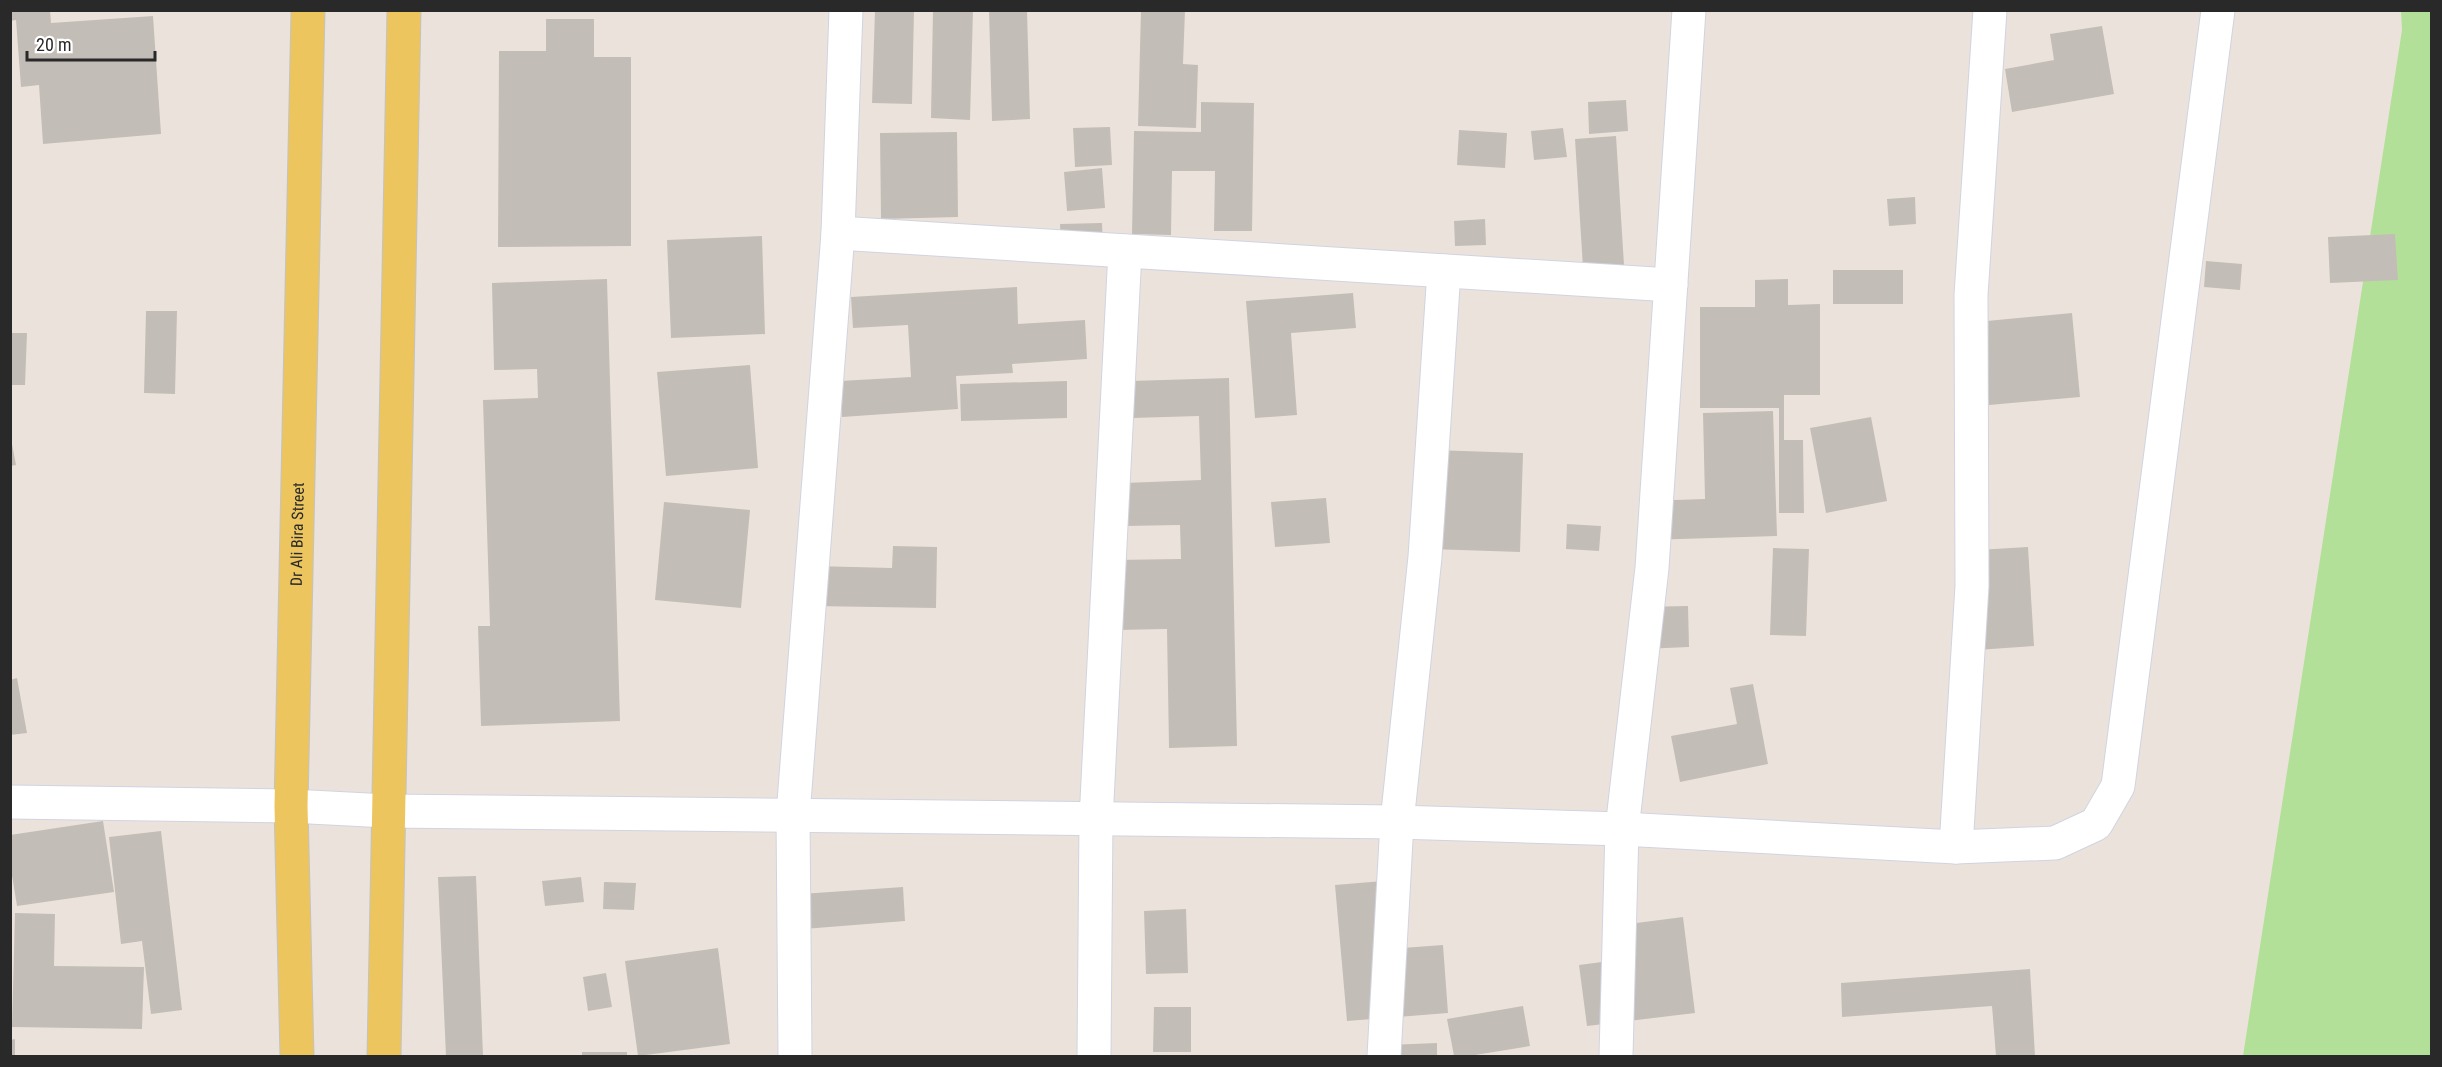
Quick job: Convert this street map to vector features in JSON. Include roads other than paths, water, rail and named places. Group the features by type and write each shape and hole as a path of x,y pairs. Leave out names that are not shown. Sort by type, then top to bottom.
{"main road":[{"name":"Dr Ali Bira Street","path":"297,1056 291,806 308,10"},
{"path":"384,1056 404,10"}],"street":[{"path":"795,1056 793,815 838,233 846,10"},
{"path":"1616,1056 1622,829 1652,568 1689,10"},
{"path":"1956,847 1972,586 1971,295 1990,10"},
{"path":"10,802 291,806 387,811 1397,822 1622,829 1956,847 2055,843 2096,824 2118,786 2218,10"},
{"path":"838,233 1671,285"},
{"path":"1094,1056 1095,820 1125,251"},
{"path":"1384,1056 1397,822 1425,557 1444,271"}]}
